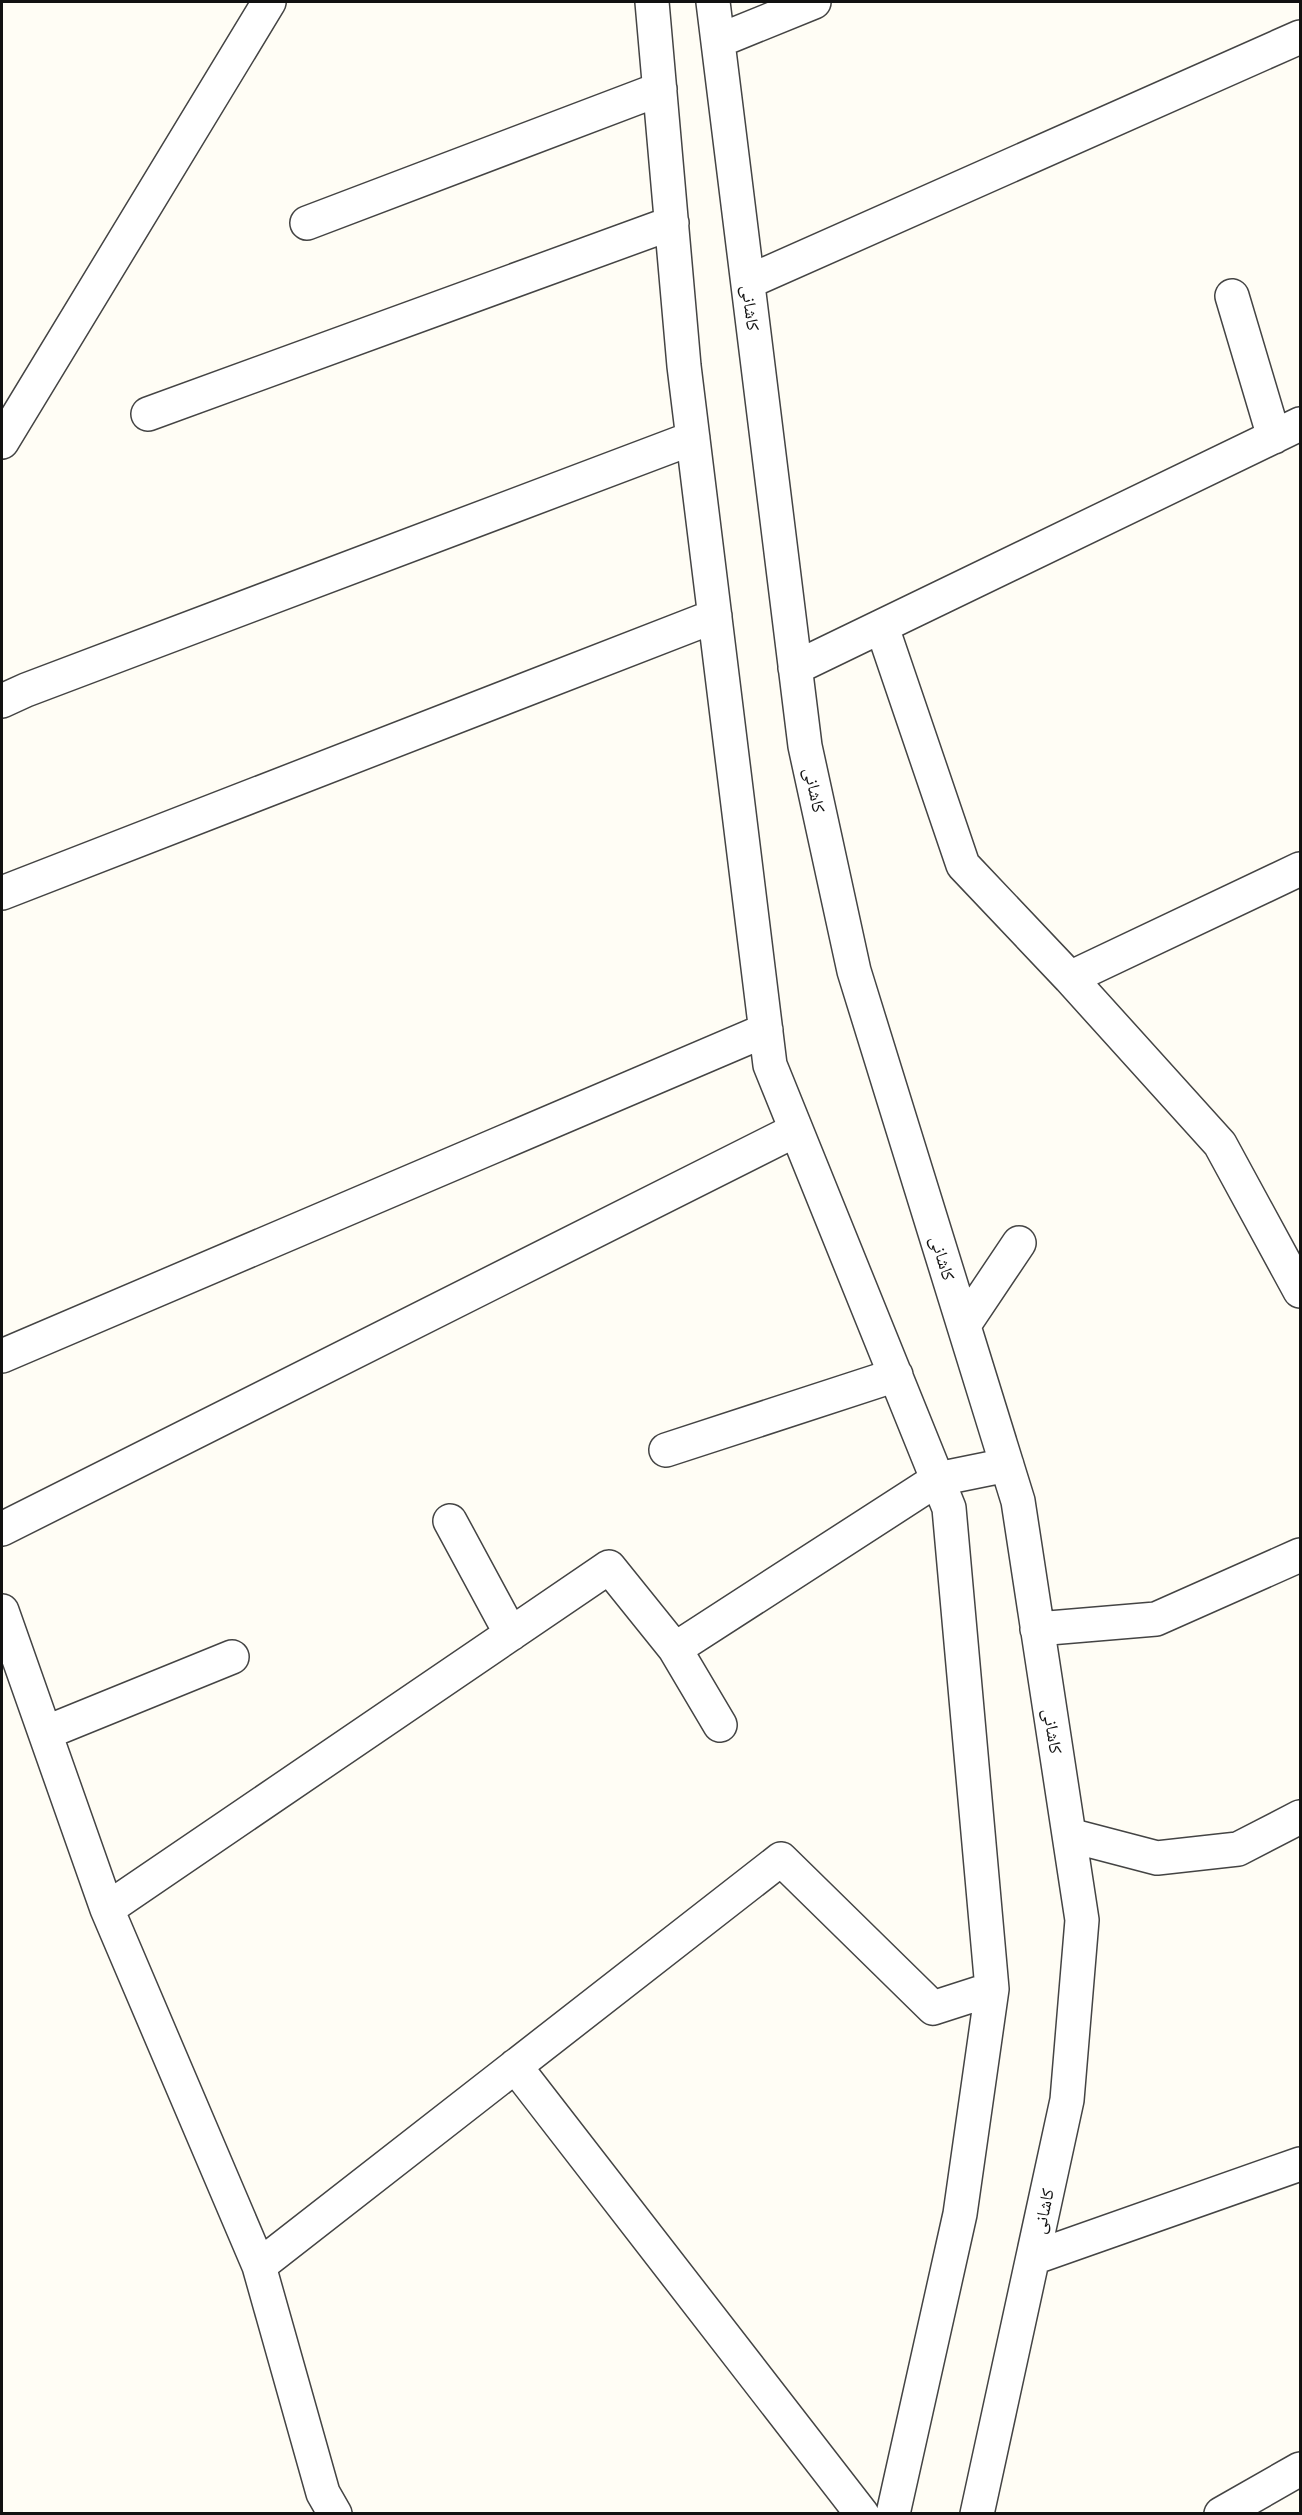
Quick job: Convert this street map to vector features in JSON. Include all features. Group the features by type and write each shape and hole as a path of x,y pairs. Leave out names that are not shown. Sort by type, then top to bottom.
{"street":[{"path":"2,442 269,2"},
{"path":"652,2 693,438 771,1065 949,1508 992,1989 960,2214 893,2514"},
{"name":"کاشانی","path":"713,2 805,746 854,971 1018,1501 1082,1920 1067,2100 978,2514"},
{"path":"718,41 814,2"},
{"path":"748,282 1300,37"},
{"path":"307,223 660,89"},
{"path":"148,414 672,223"},
{"path":"795,668 1287,431 1232,296"},
{"path":"2,701 693,438"},
{"path":"2,893 715,616"},
{"path":"882,627 963,865 1070,978 1220,1144 1292,1253 1300,1291"},
{"path":"1070,978 1300,869"},
{"path":"2,1356 766,1030"},
{"path":"2,1529 796,1130"},
{"path":"964,1325 1019,1243"},
{"path":"666,1450 896,1374"},
{"path":"675,1649 938,1479 1007,1465"},
{"path":"450,1521 511,1634"},
{"path":"1037,1629 1156,1619 1300,1555"},
{"path":"107,1909 609,1568 675,1649 720,1725"},
{"path":"2,1611 107,1909 259,2266 323,2493 335,2514"},
{"path":"45,1733 231,1657"},
{"path":"1069,1835 1157,1858 1238,1849 1300,1817"},
{"path":"259,2266 781,1859 933,2008 992,1989"},
{"path":"515,2066 862,2514"},
{"path":"1033,2258 1300,2163"},
{"path":"1221,2514 1300,2469"}]}
